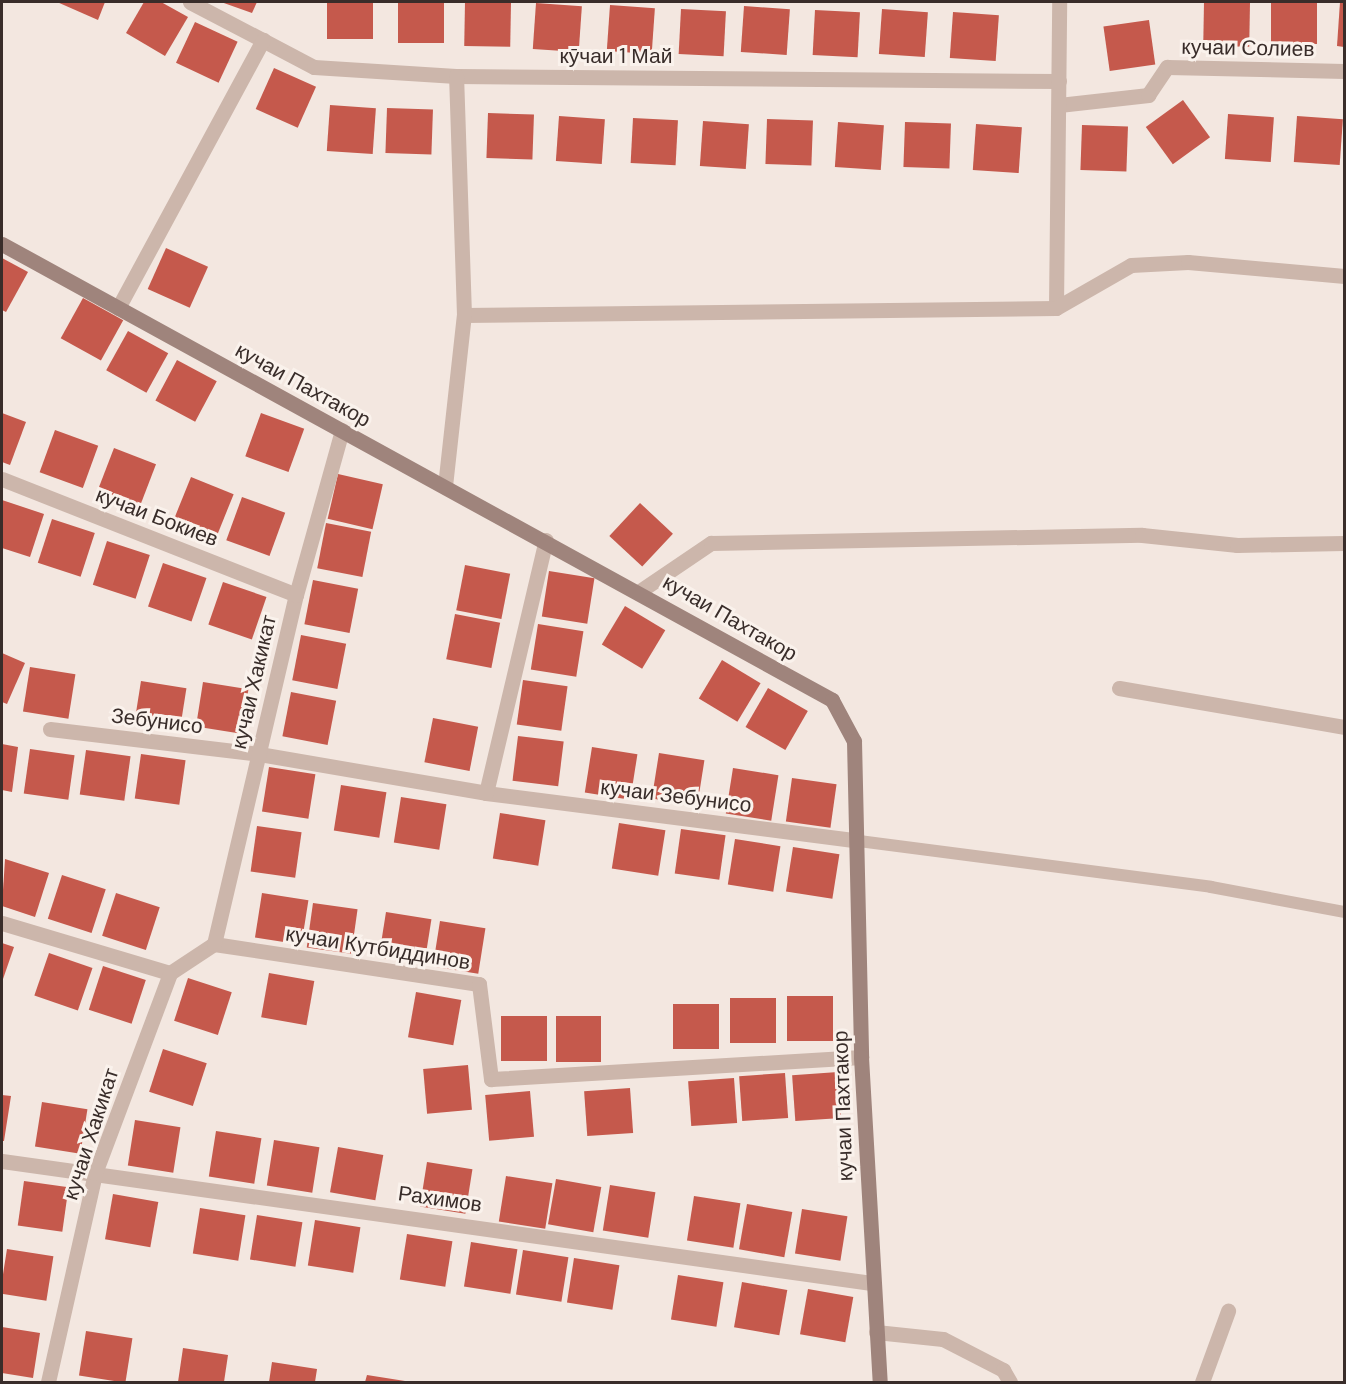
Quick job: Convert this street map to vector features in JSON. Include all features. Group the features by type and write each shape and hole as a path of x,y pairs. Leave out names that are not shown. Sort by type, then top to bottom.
{"main road":[{"name":"кучаи Пахтакор","path":"2,244 640,591 832,700 854,741 859,841 861,1057 871,1283 880,1383"}],"street":[{"name":"кӯчаи 1 Май","path":"192,2 314,67 456,76 1059,81"},
{"path":"1056,308 1059,2"},
{"path":"118,308 264,40"},
{"name":"кучаи Солиев","path":"1059,105 1148,95 1167,67 1344,71"},
{"path":"445,486 464,315 456,76"},
{"path":"464,315 1056,308 1131,265 1188,262 1344,276"},
{"name":"кучаи Хакикат","path":"214,944 296,595 342,430"},
{"name":"кучаи Бокиев","path":"2,479 296,595"},
{"path":"640,591 711,543 1142,535 1237,545 1344,543"},
{"path":"486,793 546,540"},
{"path":"1119,687 1344,727"},
{"name":"Зебунисо","path":"50,729 259,754"},
{"name":"кучаи Зебунисо","path":"259,754 486,793 859,841"},
{"path":"2,923 170,973 214,944"},
{"name":"кучаи Кутбиддинов","path":"214,944 479,984 491,1079 861,1057"},
{"name":"кучаи Хакикат","path":"48,1383 95,1173 170,973"},
{"name":"Рахимов","path":"2,1161 198,1189 351,1207 871,1283"},
{"path":"1202,1383 1228,1311"},
{"path":"876,1332 944,1339 1003,1370 1010,1383"}],"lane":[{"path":"859,841 1210,887 1344,912"}],"building":[{"path":"57,2 105,2 98,20"},
{"path":"144,2 161,2 188,17 165,56 126,33"},
{"path":"221,2 257,2 252,13"},
{"path":"327,2 373,2 373,39 327,39"},
{"path":"398,2 444,2 444,43 398,43"},
{"path":"465,2 511,3 510,47 464,46"},
{"path":"1204,2 1250,3 1249,47 1203,46"},
{"path":"1271,2 1317,2 1317,44 1271,44"},
{"path":"1340,2 1344,2 1344,47 1337,46"},
{"path":"536,3 582,6 579,52 533,49"},
{"path":"610,5 655,8 652,54 607,51"},
{"path":"744,6 790,9 787,55 741,52"},
{"path":"681,9 726,11 724,56 679,54"},
{"path":"882,9 928,12 925,57 879,54"},
{"path":"815,10 860,12 858,57 813,55"},
{"path":"953,12 999,15 996,61 950,58"},
{"path":"1149,20 1155,65 1110,71 1103,26"},
{"path":"195,22 238,42 219,83 176,63"},
{"path":"274,68 316,87 298,128 256,109"},
{"path":"1183,100 1210,137 1173,164 1146,127"},
{"path":"330,105 376,108 373,154 327,151"},
{"path":"387,108 433,110 431,155 385,153"},
{"path":"488,113 534,115 532,160 486,158"},
{"path":"1228,114 1274,117 1271,162 1225,159"},
{"path":"559,116 605,119 602,164 556,161"},
{"path":"1297,116 1343,119 1340,165 1294,162"},
{"path":"633,118 678,120 676,165 631,163"},
{"path":"767,119 813,121 811,166 765,164"},
{"path":"703,121 749,124 746,169 700,166"},
{"path":"838,122 884,125 881,170 835,167"},
{"path":"905,122 951,124 949,169 903,167"},
{"path":"976,124 1022,127 1019,173 973,170"},
{"path":"1082,125 1128,127 1126,172 1080,170"},
{"path":"166,248 208,267 190,308 148,289"},
{"path":"2,258 28,272 6,312 2,310"},
{"path":"83,298 123,320 101,361 61,338"},
{"path":"128,331 168,353 146,393 106,370"},
{"path":"177,360 217,381 195,422 155,401"},
{"path":"2,413 26,422 10,465 2,462"},
{"path":"261,413 304,429 288,472 245,456"},
{"path":"55,430 98,446 83,488 40,472"},
{"path":"114,448 156,464 140,506 98,490"},
{"path":"338,474 383,484 372,529 328,519"},
{"path":"191,477 234,494 216,537 174,520"},
{"path":"242,497 285,513 269,556 226,540"},
{"path":"2,500 44,514 30,557 2,548"},
{"path":"640,503 673,534 642,567 609,536"},
{"path":"52,519 95,533 81,577 38,563"},
{"path":"326,523 371,532 362,577 317,568"},
{"path":"107,541 150,555 136,599 93,585"},
{"path":"163,563 206,578 192,621 148,606"},
{"path":"465,565 510,574 501,619 456,610"},
{"path":"549,571 594,578 587,624 542,616"},
{"path":"313,580 358,589 350,633 304,624"},
{"path":"223,582 266,597 252,640 208,625"},
{"path":"625,606 665,630 642,669 602,645"},
{"path":"455,614 500,623 491,668 446,659"},
{"path":"538,624 583,631 576,677 531,669"},
{"path":"301,635 346,644 337,689 292,680"},
{"path":"2,653 25,663 7,704 2,702"},
{"path":"722,660 761,683 737,722 699,699"},
{"path":"30,667 75,674 68,719 23,711"},
{"path":"523,680 568,686 561,731 517,725"},
{"path":"141,681 186,688 179,733 134,725"},
{"path":"203,682 248,689 241,734 196,726"},
{"path":"768,688 808,711 785,750 746,727"},
{"path":"291,692 336,701 328,745 282,736"},
{"path":"433,718 478,727 470,771 424,762"},
{"path":"518,736 564,742 558,786 513,781"},
{"path":"2,744 18,747 12,792 2,790"},
{"path":"592,747 637,754 630,800 585,792"},
{"path":"30,749 75,755 68,800 24,794"},
{"path":"86,750 131,756 124,801 80,795"},
{"path":"659,753 704,760 697,806 652,798"},
{"path":"141,754 186,760 179,805 135,799"},
{"path":"269,767 315,774 308,819 262,811"},
{"path":"733,768 778,775 771,821 726,813"},
{"path":"792,778 837,784 830,828 786,822"},
{"path":"341,785 386,792 379,838 334,830"},
{"path":"401,797 446,804 439,850 394,842"},
{"path":"500,813 545,820 538,866 493,858"},
{"path":"619,823 665,830 658,876 612,868"},
{"path":"257,826 302,832 295,878 251,872"},
{"path":"681,829 726,835 719,880 675,874"},
{"path":"735,839 780,846 773,892 728,884"},
{"path":"793,847 839,854 832,899 786,891"},
{"path":"5,859 49,873 35,917 2,906"},
{"path":"62,875 106,889 92,933 48,919"},
{"path":"116,893 160,907 146,950 102,936"},
{"path":"262,893 308,900 301,945 255,937"},
{"path":"313,903 358,909 351,954 307,948"},
{"path":"386,912 431,919 424,965 379,957"},
{"path":"440,921 485,928 478,974 433,966"},
{"path":"2,943 14,947 2,982"},
{"path":"49,953 92,968 78,1011 34,996"},
{"path":"103,966 146,980 132,1024 89,1010"},
{"path":"269,973 314,981 306,1025 261,1017"},
{"path":"188,978 232,992 218,1035 174,1021"},
{"path":"416,992 461,1000 453,1045 408,1037"},
{"path":"787,996 833,996 833,1041 787,1041"},
{"path":"730,998 776,998 776,1043 730,1043"},
{"path":"673,1004 719,1004 719,1049 673,1049"},
{"path":"501,1016 547,1016 547,1061 501,1061"},
{"path":"556,1016 601,1016 601,1062 556,1062"},
{"path":"163,1049 207,1063 193,1106 149,1092"},
{"path":"468,1065 472,1110 427,1114 423,1069"},
{"path":"838,1072 841,1118 795,1121 792,1075"},
{"path":"785,1073 788,1118 742,1121 739,1076"},
{"path":"734,1078 737,1123 691,1126 688,1081"},
{"path":"630,1088 633,1133 587,1136 584,1091"},
{"path":"530,1091 534,1137 489,1141 485,1095"},
{"path":"2,1095 11,1096 4,1141 2,1141"},
{"path":"42,1102 87,1109 80,1154 35,1146"},
{"path":"135,1120 180,1127 173,1173 128,1165"},
{"path":"216,1131 261,1138 254,1184 209,1176"},
{"path":"274,1140 319,1147 312,1193 267,1185"},
{"path":"338,1147 383,1155 375,1200 330,1192"},
{"path":"427,1162 472,1169 465,1214 420,1206"},
{"path":"506,1176 552,1183 545,1229 499,1221"},
{"path":"556,1179 601,1187 593,1232 548,1224"},
{"path":"24,1181 69,1187 62,1232 18,1226"},
{"path":"610,1185 655,1192 648,1238 603,1230"},
{"path":"113,1194 158,1202 150,1247 105,1239"},
{"path":"694,1196 740,1203 733,1248 687,1240"},
{"path":"747,1204 792,1212 784,1257 739,1249"},
{"path":"200,1208 245,1215 238,1261 193,1253"},
{"path":"802,1209 847,1216 840,1261 795,1253"},
{"path":"257,1215 302,1222 295,1267 250,1259"},
{"path":"315,1220 360,1227 353,1273 308,1265"},
{"path":"407,1234 452,1241 445,1287 400,1279"},
{"path":"471,1242 517,1249 510,1294 464,1286"},
{"path":"7,1249 53,1256 46,1301 2,1294"},
{"path":"523,1250 568,1257 561,1302 516,1294"},
{"path":"574,1258 619,1265 612,1310 567,1302"},
{"path":"678,1275 723,1282 716,1327 671,1319"},
{"path":"742,1282 787,1290 779,1335 734,1327"},
{"path":"808,1289 853,1297 845,1342 800,1334"},
{"path":"2,1327 40,1333 33,1378 2,1373"},
{"path":"86,1331 132,1338 126,1382 79,1375"},
{"path":"183,1348 228,1355 224,1382 178,1382"},
{"path":"272,1362 317,1369 315,1382 269,1382"},
{"path":"367,1375 405,1381 405,1382 365,1382"}]}
